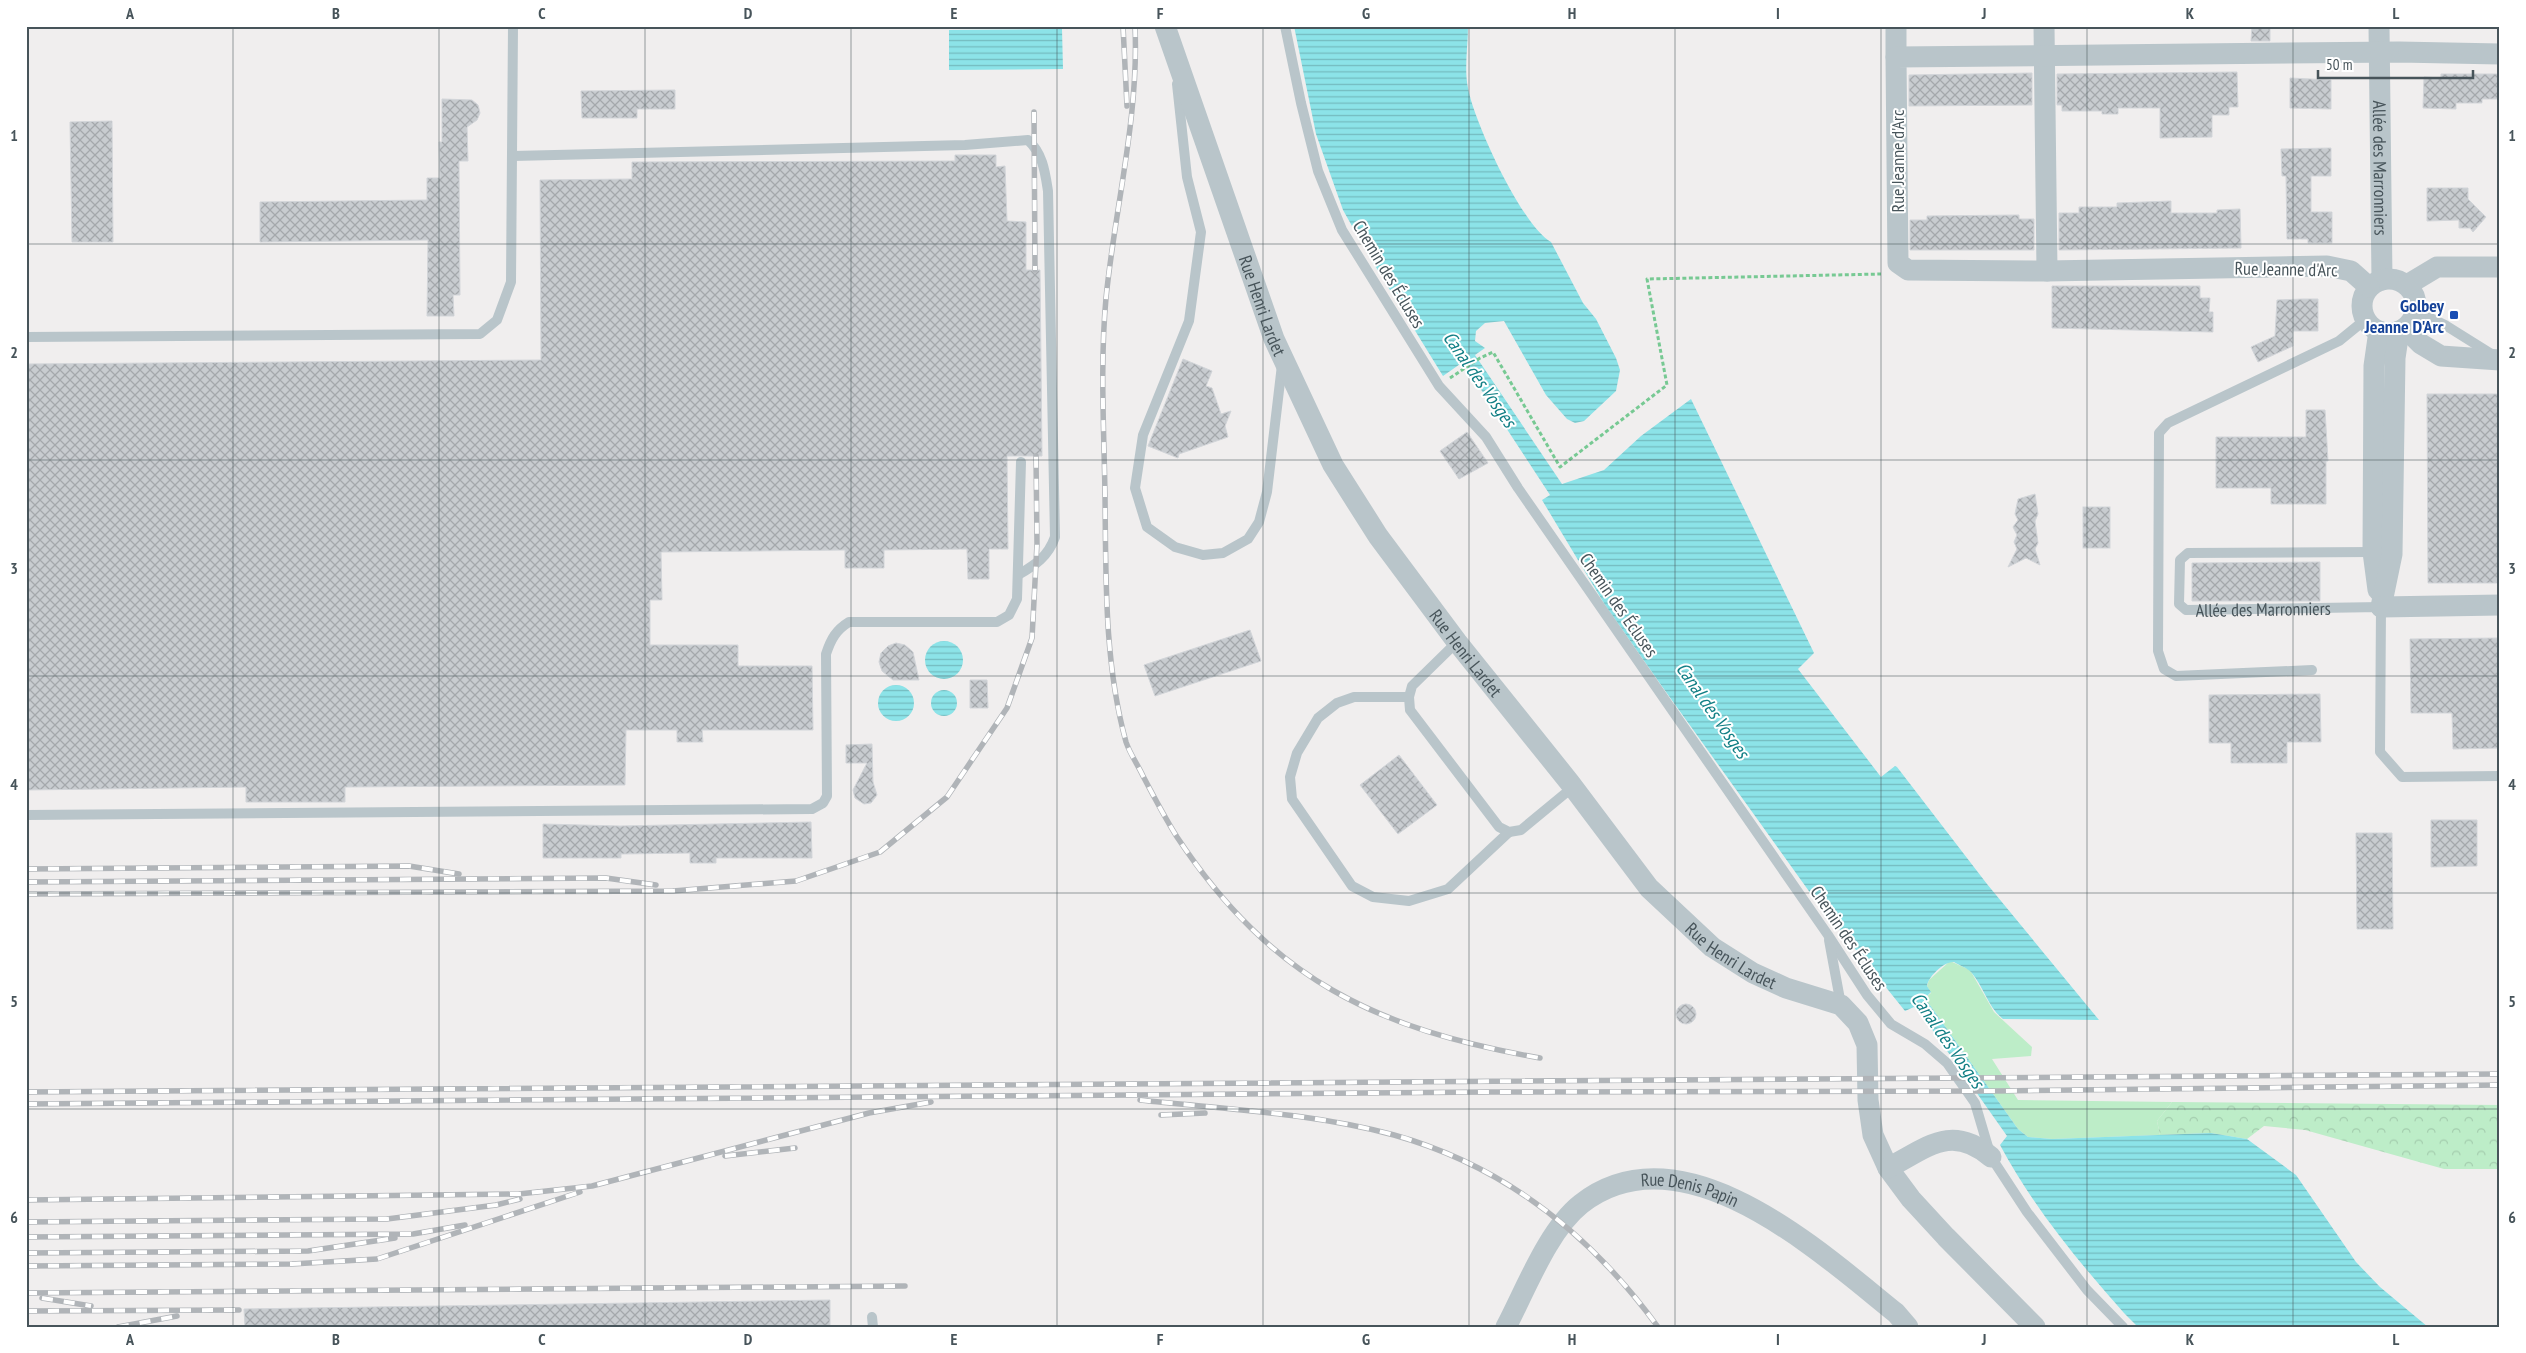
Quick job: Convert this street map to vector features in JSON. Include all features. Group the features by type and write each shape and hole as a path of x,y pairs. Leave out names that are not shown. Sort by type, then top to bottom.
{"street":[{"name":"Rue Henri Lardet","path":"1166,26 1173,51 1274,338 1333,465 1378,536 1457,642 1573,787 1649,888 1712,947 1754,973 1786,988 1841,1005 1858,1023 1867,1045 1870,1119 1879,1151 1888,1168 1911,1198 1946,1237 2035,1327"},
{"name":"Rue Jeanne d'Arc","path":"1896,26 1898,263 1908,270 2047,271 2327,266 2351,272 2375,283"},
{"path":"2044,26 2047,271"},
{"name":"Allée des Marronniers","path":"2379,26 2375,283 2362,305 2393,324"},
{"path":"1896,57 2380,52 2500,54"},
{"path":"2407,285 2437,267 2500,267"},
{"path":"2375,283 2395,278 2407,285 2416,297 2393,324 2374,366 2373,552 2381,607"},
{"path":"2393,324 2441,356 2500,359"},
{"path":"2381,607 2392,554 2395,358 2393,324"},
{"name":"Allée des Marronniers","path":"2381,607 2500,605"},
{"path":"1888,1168 1942,1140 1964,1140 1980,1147 1991,1157"},
{"name":"Rue Denis Papin","path":"1506,1327 1553,1238 1580,1205 1603,1190 1643,1179 1667,1180 1691,1185 1737,1200 1767,1217 1808,1245 1896,1313 1908,1327"}],"lane":[{"path":"26,337 480,334 497,320 511,282 513,26"},
{"name":"Chemin des Écluses","path":"1285,26 1301,103 1318,170 1342,230 1439,386 1486,437 1518,488 1828,935 1867,995 1891,1024 1925,1044 1947,1063 1974,1103 1991,1157 2027,1212 2087,1290 2124,1327"},
{"path":"1173,51 1187,176 1201,232 1189,321 1143,435 1135,488 1147,527 1174,547 1203,555 1223,553 1248,538 1259,522 1267,492 1283,356"},
{"path":"513,156 964,145 1028,140 1035,146 1044,166 1048,191 1054,537 1050,550 1036,564 1018,575"},
{"path":"2312,670 2176,676 2164,669 2158,651 2159,433 2168,423 2339,341 2393,324 2445,325 2500,359"},
{"path":"26,815 812,809 823,803 827,796 826,654 830,641 839,628 850,622 997,622 1009,615 1018,599 1021,462"},
{"name":"Allée des Marronniers","path":"2373,552 2188,553 2180,560 2179,604 2186,610 2381,607"},
{"path":"2381,607 2380,752 2402,777 2500,776"},
{"path":"1457,642 1412,686 1409,697 1410,710 1499,828 1509,832 1521,830 1573,787"},
{"path":"1409,697 1354,698 1337,703 1318,718 1297,753 1290,777 1292,799 1352,886 1373,898 1410,902 1448,889 1509,832"},
{"path":"1828,935 1841,1005"}],"path":[{"path":"1464,368 1493,352 1560,467 1667,385 1647,279 1887,274 1898,263"}],"green space":[{"path":"1950,961 1970,970 1994,1012 2032,1047 2031,1056 1992,1059 2018,1100 2172,1102 2157,1121 2160,1135 2052,1139 2028,1137 2018,1129 1925,998 1931,993 1927,986 1929,980"},
{"path":"2172,1102 2500,1105 2500,1169 2444,1169 2305,1130 2264,1126 2247,1139 2211,1133 2160,1135 2157,1121"}],"water":[{"name":"Canal des Vosges","path":"1294,26 1468,26 1466,65 1468,88 1479,124 1489,147 1501,172 1527,216 1539,232 1551,242 1583,303 1596,319 1620,370 1616,391 1584,421 1575,423 1567,419 1546,395 1504,321 1485,323 1476,331 1475,341 1485,348 1475,355 1562,484 1604,470 1641,436 1691,399 1814,653 1798,669 1881,777 1895,766 1897,767 1987,884 2099,1020 2003,1019 1993,1008 1971,972 1965,968 1950,962 1937,970 1930,978 1927,986 1931,992 1925,998 2018,1129 2028,1137 2052,1139 2211,1133 2247,1139 2296,1175 2356,1262 2380,1287 2428,1327 2138,1327 2124,1313 2057,1233 2027,1190 2000,1145 2007,1136 1924,1018 1914,1007 1905,1011 1811,894 1605,605 1542,500 1550,495 1463,362 1443,376 1343,210 1316,134"},
{"path":"1062,29 1063,69 949,70 949,30"},
{"path":"944,641 957,647 963,660 957,673 944,679 931,673 925,660 931,647"},
{"path":"896,685 903,686 909,690 913,696 913,710 909,716 903,720 896,721 889,720 883,716 879,710 878,703 879,696 883,690 889,686"},
{"path":"944,690 953,694 957,703 953,712 944,716 935,712 931,703 935,694"}],"building":[{"path":"2252,26 2270,26 2270,41 2251,41"},
{"path":"2237,72 2238,107 2229,107 2229,115 2212,115 2212,137 2160,138 2160,108 2118,108 2118,114 2102,114 2102,111 2062,111 2062,105 2057,105 2057,74"},
{"path":"2032,73 2032,105 1909,106 1909,75"},
{"path":"2441,74 2500,74 2500,99 2482,99 2482,103 2456,103 2456,109 2423,108 2424,77 2441,78"},
{"path":"2290,78 2331,80 2331,109 2290,108"},
{"path":"675,90 675,109 637,109 637,118 582,118 581,91"},
{"path":"442,99 472,100 478,105 480,113 477,120 467,127 468,161 459,161 460,295 453,295 454,316 427,316 428,240 260,242 260,202 427,200 427,178 440,178 439,142 442,142"},
{"path":"112,121 113,242 72,242 70,122"},
{"path":"2331,148 2331,176 2311,176 2311,212 2332,212 2332,243 2308,243 2308,239 2287,239 2286,176 2282,176 2281,149"},
{"path":"955,155 996,155 996,167 1005,166 1007,221 1026,222 1026,270 1040,270 1042,456 1007,456 1008,549 989,549 989,579 968,579 967,549 884,550 884,568 845,568 845,550 661,552 662,600 650,600 650,645 738,645 738,666 812,666 813,730 702,730 703,742 677,742 677,730 626,730 625,785 345,787 345,802 246,802 246,787 26,790 26,364 541,360 540,180 632,179 632,162 955,161"},
{"path":"2427,188 2468,188 2468,199 2486,217 2473,232 2470,228 2459,228 2459,220 2427,221"},
{"path":"2171,201 2171,213 2217,213 2217,210 2240,209 2241,248 2059,250 2059,213 2079,213 2079,207 2117,207 2117,203"},
{"path":"2019,215 2019,219 2034,219 2034,250 1910,250 1910,220 1927,220 1927,216"},
{"path":"2052,286 2200,286 2200,298 2210,298 2209,312 2213,312 2213,332 2052,328"},
{"path":"2318,299 2318,331 2293,331 2293,346 2258,362 2251,347 2275,336 2277,300"},
{"path":"1183,359 1212,371 1206,386 1212,388 1221,414 1231,411 1225,426 1228,437 1179,454 1178,458 1148,446"},
{"path":"2427,394 2500,394 2500,583 2428,583"},
{"path":"2306,410 2325,410 2328,461 2326,461 2326,504 2271,504 2271,488 2216,488 2216,437 2306,437"},
{"path":"1467,432 1488,463 1459,479 1440,451"},
{"path":"2035,494 2038,514 2035,521 2038,543 2035,549 2040,565 2026,558 2008,567 2017,549 2014,542 2017,535 2013,527 2018,520 2015,514 2018,499"},
{"path":"2083,507 2110,507 2110,548 2083,548"},
{"path":"2320,562 2320,601 2192,601 2192,563"},
{"path":"1250,630 1261,661 1155,696 1144,665"},
{"path":"2500,638 2500,748 2453,749 2452,713 2411,713 2410,639"},
{"path":"896,643 905,645 913,652 919,680 893,680 882,671 879,662 881,653 888,646"},
{"path":"970,680 987,680 988,708 970,708"},
{"path":"2320,694 2321,742 2287,742 2287,763 2231,763 2231,743 2209,743 2209,695"},
{"path":"872,744 873,782 877,795 871,803 864,804 855,798 853,790 867,763 846,763 846,745"},
{"path":"1399,755 1437,805 1398,834 1360,785"},
{"path":"2431,820 2477,820 2477,866 2431,867"},
{"path":"811,822 812,858 716,858 716,863 690,863 690,853 621,854 621,858 543,858 543,824 620,826"},
{"path":"2356,833 2392,833 2393,929 2357,929"},
{"path":"1682,1004 1690,1004 1696,1010 1696,1018 1690,1024 1682,1024 1676,1018 1676,1010"},
{"path":"830,1300 830,1327 245,1327 244,1309"}],"railway":[{"path":"1123,26 1127,106"},
{"path":"1135,26 1135,60 1130,128 1106,298 1103,372 1108,620 1114,681 1126,742 1155,800 1177,837 1213,886 1251,928 1290,962 1333,990 1378,1013 1427,1031 1481,1046 1540,1058"},
{"path":"1034,112 1035,270"},
{"path":"26,894 673,891 796,881 880,852 947,797 1007,708 1032,638 1037,544 1036,456"},
{"path":"26,869 409,866 459,874"},
{"path":"26,882 606,878 656,885"},
{"path":"26,1092 2500,1074"},
{"path":"26,1104 1490,1092 1997,1091 2500,1085"},
{"path":"1140,1100 1300,1117 1363,1128 1394,1135 1434,1148 1473,1165 1509,1185 1574,1234 1604,1263 1658,1327"},
{"path":"26,1200 519,1194 592,1186 869,1113 931,1102"},
{"path":"1161,1115 1205,1113"},
{"path":"725,1156 795,1148"},
{"path":"26,1266 292,1264 377,1259 580,1192"},
{"path":"26,1222 387,1219 496,1205 520,1199"},
{"path":"26,1237 413,1234 465,1225"},
{"path":"26,1253 308,1251 395,1238"},
{"path":"26,1293 905,1286"},
{"path":"42,1298 91,1306"},
{"path":"26,1311 239,1310"},
{"path":"118,1327 177,1316"}],"place":[{"name":"Golbey Jeanne D'Arc","path":"2454,315"}]}
